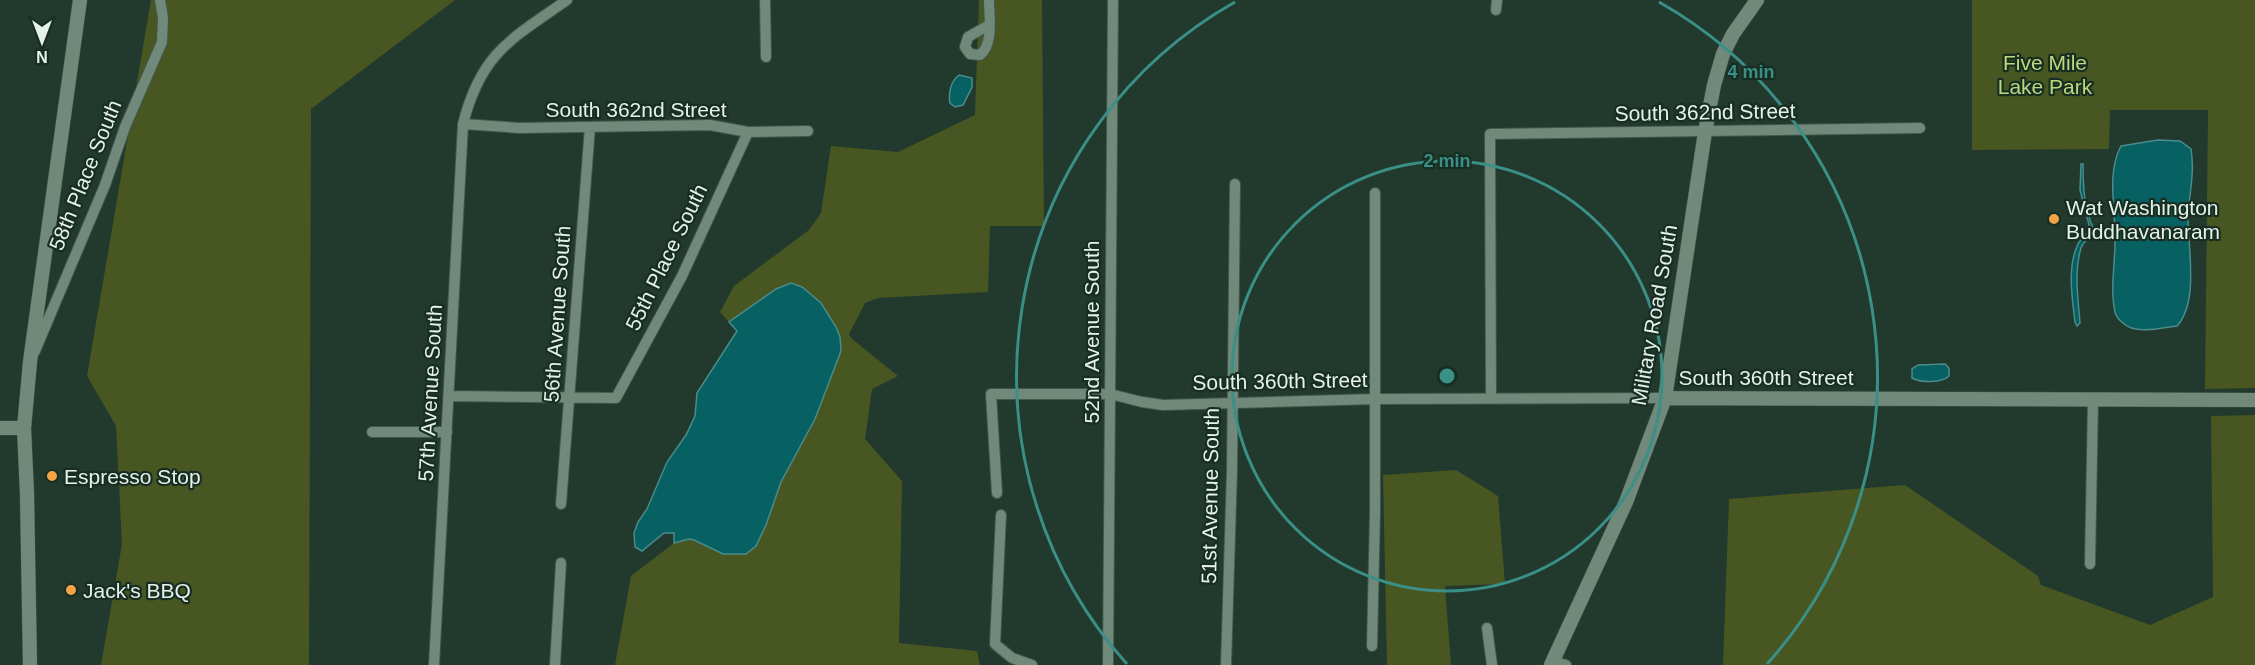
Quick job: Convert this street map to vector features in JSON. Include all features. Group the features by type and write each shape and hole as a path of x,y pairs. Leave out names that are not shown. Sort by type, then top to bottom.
{"main road":[{"path":"30,665 24,428 30,362 80,0"},
{"name":"Military Road South","path":"1556,664 1626,502 1665,398 1705,132 1723,54 1733,34 1757,0"},
{"name":"South 360th Street","path":"1665,398 2255,400"},
{"path":"0,428 24,428"}],"street":[{"name":"58th Place South","path":"30,362 105,185 125,128 162,42 164,18 160,0"},
{"name":"57th Avenue South","path":"434,665 463,124 473,89 496,53 517,34 567,0"},
{"path":"765,0 766,57"},
{"path":"989,0 989,25"},
{"name":"52nd Avenue South","path":"1108,665 1113,0"},
{"name":"South 362nd Street","path":"463,124 519,128 710,126 748,132 808,131"},
{"name":"56th Avenue South","path":"561,504 590,128"},
{"name":"South 362nd Street","path":"1491,398 1490,134 1920,128"},
{"name":"55th Place South","path":"570,398 616,398 682,276 748,132"},
{"name":"51st Avenue South","path":"1226,665 1232,470 1234,184"},
{"path":"1372,646 1375,513 1375,193"},
{"name":"South 360th Street","path":"997,493 991,394 1110,394 1163,405 1375,399 1665,398"},
{"path":"450,396 570,398"},
{"path":"2090,564 2093,400"},
{"path":"372,432 447,432"},
{"path":"1001,515 995,644 1012,658 1032,665"},
{"path":"555,665 561,563"},
{"path":"1487,628 1492,665"}],"green space":[{"path":"151,0 455,0 311,109 309,665 101,665 122,544 116,426 87,376"},
{"path":"979,0 1042,0 1044,226 990,226 988,292 878,298 865,303 849,334 852,339 898,376 872,389 865,439 902,481 899,643 977,651 980,665 615,665 631,576 674,543 674,533 666,531 642,551 635,547 634,533 667,462 686,435 695,416 697,393 737,331 720,312 734,286 809,230 821,213 831,146 898,152 975,115"},
{"name":"Five Mile Lake Park","path":"1972,0 2255,0 2255,388 2205,389 2208,110 2110,110 2109,149 1972,150"},
{"path":"2255,415 2255,665 1723,665 1729,499 1905,485 2038,576 2041,585 2150,625 2213,597 2211,416"},
{"path":"1456,470 1498,496 1505,584 1445,586 1451,665 1387,665 1383,475"}],"water":[{"path":"959,75 972,78 972,87 963,105 955,107 950,103 950,91 954,80"},
{"path":"2158,140 2180,141 2191,149 2192,175 2188,218 2190,289 2184,316 2177,326 2141,330 2128,327 2115,312 2113,295 2114,168 2121,146"},
{"path":"2081,164 2083,164 2086,206 2094,230 2082,245 2079,257 2077,285 2080,323 2077,326 2072,292 2072,262 2078,244 2090,229 2080,190"},
{"path":"791,283 802,287 821,303 836,327 840,337 841,351 815,419 781,482 756,546 746,554 723,554 694,540 674,543 674,533 664,533 642,551 635,547 634,533 638,522 647,509 667,462 686,435 695,416 697,393 737,331 729,322 776,289"},
{"path":"1945,364 1949,368 1949,376 1942,380 1931,382 1912,378 1912,369 1918,365"}],"place":[{"name":"Wat Washington Buddhavanaram","path":"2054,219"},
{"name":"Espresso Stop","path":"52,476"},
{"name":"Jack's BBQ","path":"71,590"}]}
